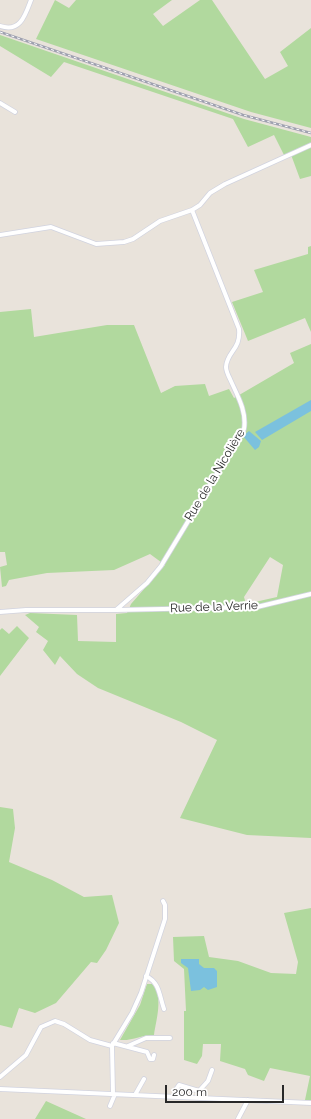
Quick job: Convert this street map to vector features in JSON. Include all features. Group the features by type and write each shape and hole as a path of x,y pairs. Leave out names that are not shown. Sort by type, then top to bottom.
{"street":[{"path":"0,26 10,28 17,25 24,19 31,0"},
{"path":"0,104 15,112"},
{"path":"0,235 52,228 96,244 124,242 133,239 160,221 192,210 200,205 210,193 225,184 311,145"},
{"name":"Rue de la Nicolière","path":"116,610 147,584 161,566 245,425 245,414 226,368 228,359 237,346 240,338 239,329 192,210"},
{"name":"Rue de la Verrie","path":"0,612 26,610 257,607 311,594"},
{"path":"110,1106 114,1094 113,1044 132,1013 141,993 165,919 165,905 163,901"},
{"path":"146,976 154,980 158,987 164,1009"},
{"path":"0,1077 26,1055 41,1028 55,1021 64,1024 90,1040 128,1046 147,1052 150,1059 153,1059 154,1055"},
{"path":"128,1046 146,1038 170,1038"},
{"path":"199,1090 208,1081 212,1070"},
{"path":"135,1095 144,1079"},
{"path":"175,1097 175,1091 179,1085 199,1090"},
{"path":"0,1089 311,1103"},
{"path":"199,1090 200,1098"},
{"path":"238,1119 248,1100"}],"green space":[{"path":"55,0 69,8 76,0 172,0 153,14 163,26 200,0 212,0 265,79 288,66 280,52 311,28 311,128 251,112 36,39"},
{"path":"0,35 244,119 311,137 311,176 300,179 290,152 284,155 274,135 248,147 233,119 64,62 51,77 0,46"},
{"path":"311,246 311,332 305,318 248,341 232,302 263,292 254,270 308,254 308,247"},
{"path":"31,309 34,337 107,325 134,325 161,393 175,386 205,384 209,396 229,389 234,398 294,363 290,353 311,344 311,838 247,835 180,818 217,740 181,722 98,688 77,674 60,656 55,665 43,650 48,641 36,632 39,627 25,615 30,613 77,615 78,641 116,642 116,614 127,613 131,604 165,565 150,554 114,570 47,573 9,580 6,586 2,587 0,567 7,565 5,552 0,552 0,312","holes":["270,557 283,565 277,597 246,604 244,597"]},
{"path":"17,626 29,638 0,676 0,630 2,628 9,634"},
{"path":"0,807 13,809 15,828 9,862 52,880 84,897 112,895 119,923 106,950 97,963 91,962 56,1003 35,1013 19,1008 12,1028 0,1025"},
{"path":"311,908 311,1100 305,1100 310,1076 270,1068 264,1081 248,1075 245,1069 220,1061 221,1044 203,1044 202,1056 197,1064 184,1060 184,1011 186,1011 184,969 174,961 173,937 204,936 209,957 238,961 271,973 296,974 298,962 284,913"},
{"path":"147,984 152,984 158,995 158,1008 154,1035 129,1040 120,1040 140,1005"},
{"path":"46,1101 86,1119 35,1119"}],"water":[{"path":"311,400 311,411 262,440 255,432"},
{"path":"249,431 261,441 259,447 255,450 243,436"},
{"path":"181,959 199,959 199,964 204,968 214,968 217,971 217,987 208,990 204,987 200,990 191,991 188,968 181,963"}],"railway":[{"path":"0,32 243,115 311,133"}]}
